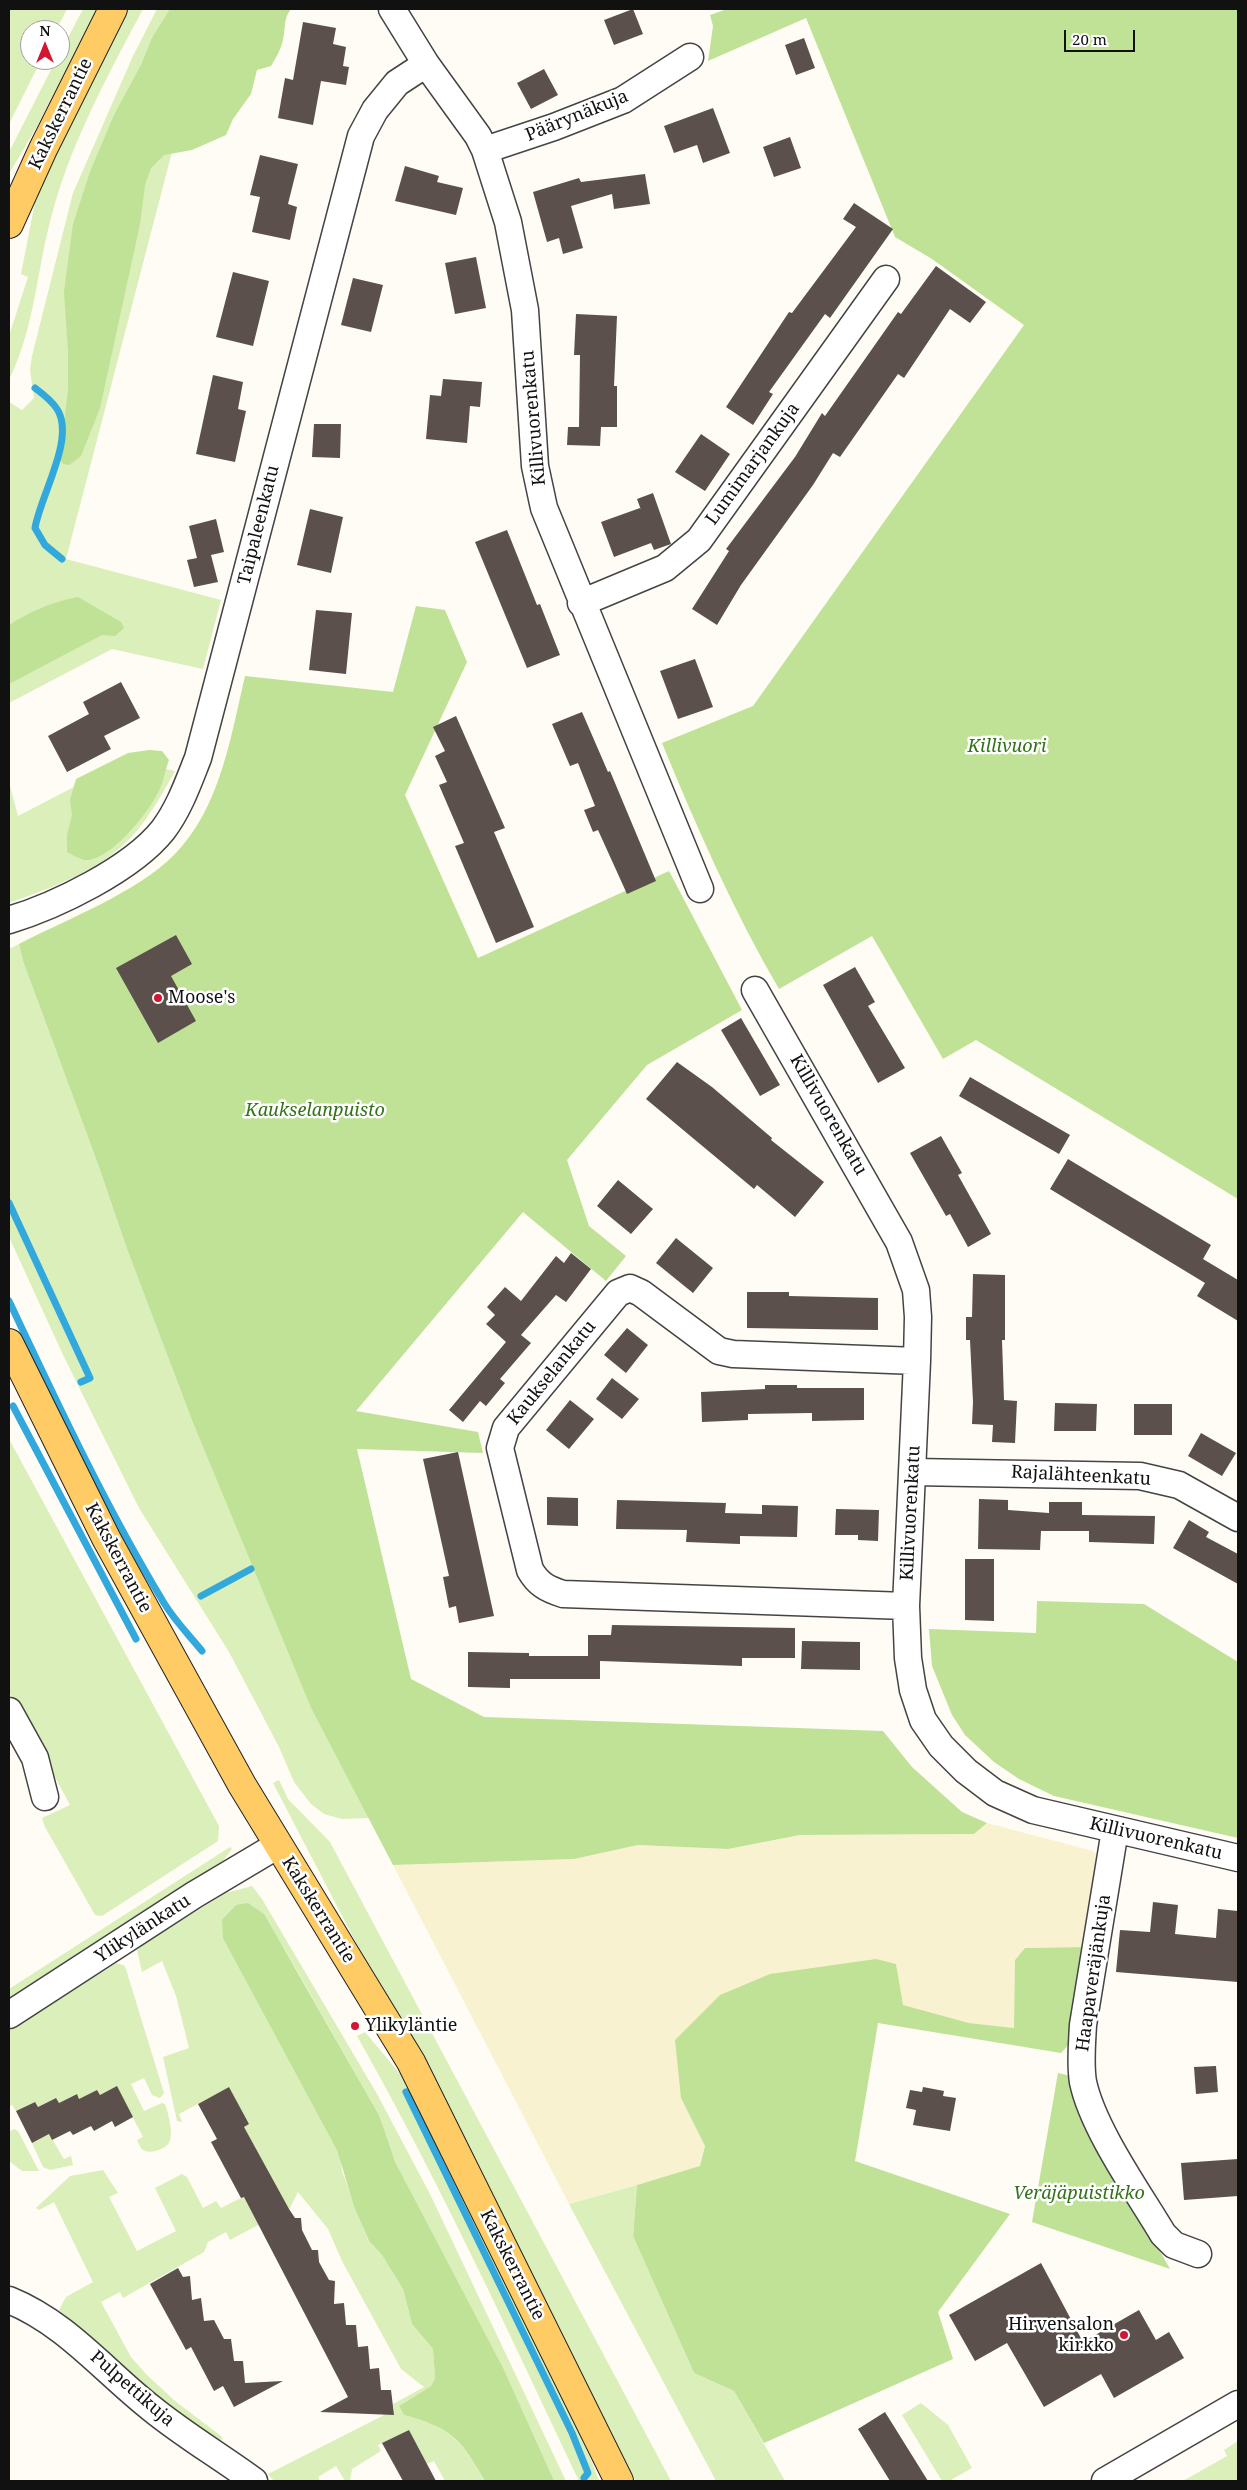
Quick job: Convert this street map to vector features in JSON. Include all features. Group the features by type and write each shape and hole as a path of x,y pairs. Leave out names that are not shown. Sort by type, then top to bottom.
{"main road":[{"name":"Kakskerrantie","path":"9,224 43,149 113,9"},
{"name":"Kakskerrantie","path":"11,1354 106,1538 242,1786 411,2062 620,2481"}],"street":[{"name":"Killivuorenkatu","path":"392,9 426,64 478,136 485,150 508,222 525,310 535,466 544,508 581,603 700,889"},
{"name":"Päärynäkuja","path":"485,150 554,127 623,100 690,57"},
{"name":"Taipaleenkatu","path":"9,920 100,881 154,838 176,810 198,758 361,136 375,110 397,83 426,64"},
{"name":"Lumimarjankuja","path":"581,603 665,568 699,540 886,279"},
{"name":"Killivuorenkatu","path":"755,990 900,1242 916,1290 918,1317 917,1361 906,1606 908,1658 913,1690 923,1720 941,1746 966,1771 996,1793 1033,1810 1238,1858"},
{"name":"Kaukselankatu","path":"906,1606 563,1594 549,1590 537,1581 530,1570 500,1448 506,1428 618,1293 630,1288 642,1293 719,1351 733,1354 917,1361"},
{"name":"Rajalähteenkatu","path":"913,1472 1140,1476 1180,1485 1238,1518"},
{"path":"9,1710 35,1758 45,1797"},
{"name":"Haapaveräjänkuja","path":"1115,1830 1083,2025 1081,2054 1083,2082 1096,2120 1163,2234 1174,2245 1198,2254"},
{"name":"Ylikylänkatu","path":"9,2015 194,1896 278,1845"},
{"name":"Pulpettikuja","path":"9,2300 36,2314 73,2339 150,2407 188,2437 254,2481"},
{"path":"1105,2481 1238,2404"}],"shaded area":[{"path":"987,1823 1093,1851 1098,1857 1085,1947 1025,1948 1015,1960 1015,2028 969,2023 902,2005 896,1964 681,2098 705,2146 700,2167 569,2204 393,1865 574,1859 638,1845 728,1849 800,1835 974,1834"}],"green space":[{"path":"9,9 67,9 61,20 20,20 20,70 36,70 9,124"},
{"path":"83,9 98,9 70,63 70,34"},
{"path":"128,9 143,9 93,106 71,156 48,229 25,338 9,380 9,336 28,277 21,274 35,202 52,161"},
{"path":"157,9 259,9 204,29 66,559 221,600 203,669 112,649 9,703 9,402 22,410 34,398 30,370 32,356 73,193 133,56"},
{"path":"170,9 291,9 285,23 281,47 276,57 271,66 257,70 251,94 233,119 226,135 192,150 164,155 151,168 145,185 140,224 100,408 81,456 69,465 63,464 60,459 68,389 68,351 64,292 73,224 90,172 114,115 141,65 152,38"},
{"name":"Killivuori","path":"727,9 1238,9 1238,1199 976,1040 943,1059 872,936 779,989 731,899 689,806 662,743 753,706 1024,325 932,259 895,237 806,18 708,61 713,26 710,15"},
{"path":"51,70 66,70 9,174 9,152"},
{"path":"78,597 121,622 124,628 115,636 102,635 9,684 9,625 25,615 42,608"},
{"name":"Kaukselanpuisto","path":"416,606 445,610 467,662 405,795 478,958 669,871 742,1010 647,1065 567,1160 589,1226 626,1256 606,1281 523,1212 356,1411 478,1432 483,1453 357,1449 411,1679 484,1717 883,1731 912,1767 962,1812 987,1823 974,1834 800,1835 728,1849 638,1845 574,1859 393,1865 311,1708 193,1423 127,1249 99,1167 23,961 19,944 121,893 158,869 190,837 203,816 222,771 245,676 393,692"},
{"path":"149,750 162,751 169,760 161,786 140,820 118,843 95,858 85,860 67,852 67,835 72,815 70,800 76,779 128,753"},
{"path":"126,760 175,771 135,833 122,846 93,867 60,884 9,903 9,782 18,816"},
{"path":"19,944 23,961 99,1167 127,1249 193,1423 311,1708 369,1818 342,1819 324,1814 311,1804 294,1782 279,1747 229,1652 139,1508 64,1357 9,1237 9,949"},
{"path":"9,1439 219,1826 218,1841 102,1916 95,1915 45,1827 42,1818 70,1805 9,1692"},
{"path":"1037,1601 1144,1604 1238,1662 1238,1838 1054,1796 1019,1779 994,1762 965,1735 952,1715 932,1666 929,1629 1036,1633"},
{"path":"279,1780 288,1799 330,1842 671,2481 636,2481 273,1783"},
{"path":"230,1847 232,1849 219,1866 9,2002 9,1989"},
{"path":"252,1886 262,1899 377,2094 430,2194 566,2481 517,2481 339,2152 342,2171 368,2240 382,2255 403,2289 412,2324 433,2349 435,2378 431,2386 399,2406 404,2415 434,2425 445,2431 469,2455 485,2481 445,2481 434,2461 427,2464 409,2430 378,2445 381,2451 352,2469 350,2481 345,2481 336,2466 318,2477 320,2481 274,2481 268,2474 394,2410 393,2404 424,2387 401,2369 342,2261 328,2229 298,2192 290,2208 230,2240 226,2232 208,2242 204,2252 123,2298 120,2292 101,2302 131,2357 146,2374 175,2401 223,2439 218,2441 173,2410 60,2312 59,2310 66,2297 93,2282 54,2202 39,2210 36,2208 70,2176 103,2170 118,2193 109,2197 137,2251 176,2231 155,2188 182,2174 187,2177 203,2208 216,2201 221,2208 241,2198 244,2127 249,2124 229,2087 179,2114 182,2122 177,2121 163,2057 189,2048 176,1996 162,1961 142,1972 137,1950 142,1945 226,1893","holes":["279,1939 379,2115 385,2134"]},
{"path":"248,1903 264,1914 379,2115 395,2162 503,2368 554,2481 485,2481 469,2455 453,2437 434,2425 404,2415 399,2406 431,2386 435,2378 433,2349 412,2324 403,2289 382,2255 369,2241 354,2206 337,2150 223,1938 222,1920 236,1905"},
{"path":"1085,1947 1071,2042 1061,2053 878,2023 855,2161 1010,2214 938,2312 953,2359 764,2443 734,2391 694,2373 633,2236 637,2185 700,2166 705,2146 681,2098 675,2040 720,1995 770,1974 876,1959 896,1964 903,2005 969,2023 1014,2028 1015,1960 1025,1948"},
{"path":"117,1963 125,1966 164,2093 160,2098 152,2095 144,2078 131,2084 144,2111 162,2103 165,2104 171,2127 169,2143 163,2148 150,2152 140,2147 137,2140 143,2137 117,2087 100,2095 97,2090 79,2099 76,2094 59,2103 55,2098 38,2107 34,2102 16,2111 12,2105 9,2106 9,2031"},
{"path":"365,2032 406,2081 589,2455 599,2481 579,2481 445,2201 357,2036"},
{"name":"Veräjäpuistikko","path":"1058,2073 1071,2076 1090,2128 1170,2269 1032,2222"},
{"path":"14,2129 18,2131 39,2171 22,2171 9,2161 9,2132"},
{"path":"49,2134 64,2159 71,2156 73,2165 50,2170 43,2167 32,2143"},
{"path":"637,2185 633,2236 694,2373 734,2391 785,2481 716,2481 569,2204"},
{"path":"921,2403 948,2425 972,2468 949,2481 942,2481 902,2415"},
{"path":"1238,2441 1238,2481 1183,2481 1227,2456 1224,2450"}],"building":[{"path":"633,9 643,34 614,45 604,20"},
{"path":"303,22 336,28 333,44 346,47 343,66 349,67 346,85 321,81 313,125 278,118 285,78 293,80"},
{"path":"804,38 815,68 796,75 785,45"},
{"path":"544,69 558,95 531,109 517,83"},
{"path":"713,108 730,153 703,163 697,145 674,153 664,126"},
{"path":"790,137 801,168 774,177 763,147"},
{"path":"260,155 298,164 288,204 297,207 290,240 252,232 260,197 250,195"},
{"path":"405,166 439,176 437,182 463,188 456,215 395,201"},
{"path":"645,174 650,204 614,209 612,194 571,206 583,248 563,254 559,238 547,242 533,192 579,178 581,182"},
{"path":"854,203 893,229 830,318 825,314 769,392 773,394 753,425 726,407 789,312 792,313 856,227 843,219"},
{"path":"476,257 486,308 455,314 445,263"},
{"path":"936,266 986,302 970,323 950,309 904,378 898,374 840,457 833,453 813,485 741,585 717,625 692,609 729,551 726,549 795,457 822,413 825,416 898,312 901,314"},
{"path":"233,272 269,281 253,346 216,337"},
{"path":"353,278 383,285 371,332 341,325"},
{"path":"576,314 617,316 614,386 617,386 617,427 601,427 600,446 567,445 568,427 579,427 580,355 574,355"},
{"path":"213,375 243,382 238,409 246,411 235,462 196,454"},
{"path":"443,379 482,382 480,407 470,406 467,443 426,439 430,395 441,396"},
{"path":"314,424 341,424 340,458 312,457"},
{"path":"701,434 730,454 705,491 675,472"},
{"path":"653,493 671,544 654,550 651,543 614,557 601,522 640,508 641,510 637,499"},
{"path":"310,509 343,517 331,573 297,565"},
{"path":"216,519 224,552 211,555 218,582 194,587 187,560 197,558 189,526"},
{"path":"507,530 537,605 540,604 560,655 527,668 475,542"},
{"path":"316,610 352,613 346,674 309,670"},
{"path":"695,659 713,707 678,719 660,671"},
{"path":"121,682 140,718 104,736 111,749 67,772 48,736 89,714 83,702"},
{"path":"582,712 608,772 610,771 656,881 627,894 598,830 593,832 584,810 595,806 578,763 570,766 552,724"},
{"path":"456,716 505,828 494,832 534,927 496,943 455,846 464,843 439,785 447,782 435,756 445,751 433,727"},
{"name":"Moose's","path":"176,935 192,964 171,976 196,1021 158,1043 116,968"},
{"path":"855,967 875,1002 868,1006 905,1068 878,1083 823,985"},
{"path":"741,1018 780,1085 760,1096 721,1030"},
{"path":"677,1062 712,1087 772,1138 771,1140 824,1182 795,1217 757,1185 754,1189 646,1099"},
{"path":"970,1077 1070,1135 1059,1154 959,1096"},
{"path":"941,1136 962,1173 958,1175 991,1234 968,1247 950,1214 946,1216 910,1153"},
{"path":"1068,1159 1211,1245 1203,1259 1238,1280 1238,1321 1197,1296 1205,1283 1050,1189"},
{"path":"618,1180 653,1209 631,1234 597,1206"},
{"path":"676,1238 713,1268 693,1293 656,1263"},
{"path":"571,1253 591,1269 566,1302 556,1295 521,1335 531,1343 500,1379 505,1383 486,1406 480,1401 463,1422 449,1410 506,1342 486,1324 495,1315 487,1307 505,1287 521,1301 556,1256 564,1263"},
{"path":"973,1274 1005,1275 1005,1340 1002,1340 1004,1400 1017,1401 1015,1443 992,1442 993,1425 972,1424 973,1402 970,1340 966,1340 966,1317 972,1317"},
{"path":"747,1292 789,1292 789,1296 878,1298 878,1330 747,1328"},
{"path":"627,1328 648,1345 626,1373 604,1355"},
{"path":"612,1378 639,1399 622,1419 596,1399"},
{"path":"765,1385 797,1385 797,1388 864,1388 864,1420 812,1421 812,1413 748,1414 748,1420 702,1422 701,1392 765,1389"},
{"path":"570,1400 594,1419 569,1449 546,1430"},
{"path":"1055,1403 1097,1404 1096,1431 1054,1431"},
{"path":"1134,1404 1172,1404 1172,1435 1134,1435"},
{"path":"1201,1433 1236,1453 1222,1476 1188,1456"},
{"path":"458,1452 494,1616 459,1623 456,1606 449,1608 443,1577 449,1576 423,1459"},
{"path":"547,1497 578,1498 578,1526 547,1525"},
{"path":"979,1499 1008,1500 1008,1510 1049,1513 1049,1502 1082,1502 1082,1515 1155,1516 1154,1544 1089,1542 1089,1531 1041,1531 1040,1550 978,1549"},
{"path":"617,1500 726,1503 725,1513 762,1514 762,1505 798,1506 797,1537 740,1536 740,1544 686,1542 687,1530 616,1529"},
{"path":"836,1509 879,1510 878,1541 858,1540 858,1535 835,1535"},
{"path":"1189,1520 1209,1532 1206,1537 1238,1554 1238,1584 1173,1548"},
{"path":"965,1559 994,1559 994,1621 965,1620"},
{"path":"612,1625 795,1628 795,1658 742,1658 742,1666 600,1661 600,1679 510,1679 510,1688 468,1687 468,1652 529,1653 529,1656 588,1656 588,1635 611,1635"},
{"path":"802,1641 860,1642 860,1670 801,1669"},
{"path":"1153,1902 1178,1905 1175,1934 1216,1938 1218,1909 1238,1911 1238,1982 1116,1972 1120,1930 1150,1932"},
{"path":"1216,2066 1218,2092 1196,2094 1194,2067"},
{"path":"117,2086 133,2117 115,2127 112,2121 94,2131 91,2126 73,2135 70,2131 52,2140 49,2134 32,2143 16,2111 35,2102 38,2107 56,2098 59,2103 77,2094 79,2099 97,2090 100,2095"},
{"path":"229,2087 249,2124 244,2127 289,2209 295,2218 301,2218 302,2230 312,2250 318,2250 319,2262 329,2280 335,2281 334,2304 344,2303 346,2325 356,2325 358,2347 368,2346 370,2369 379,2368 381,2390 391,2390 394,2415 320,2412 348,2397 244,2197 241,2198 211,2142 217,2139 198,2104"},
{"path":"923,2087 944,2091 943,2096 956,2098 950,2131 913,2125 916,2110 906,2108 910,2090 922,2092"},
{"path":"1238,2159 1238,2196 1184,2200 1181,2163"},
{"name":"Hirvensalon kirkko","path":"1041,2263 1083,2342 1139,2310 1156,2340 1169,2332 1184,2358 1114,2398 1101,2374 1044,2407 1007,2343 975,2361 949,2315"},
{"path":"178,2268 183,2277 190,2276 192,2300 201,2298 204,2321 214,2320 224,2339 231,2339 234,2361 243,2361 245,2383 283,2381 234,2407 223,2386 214,2391 191,2347 186,2350 150,2284"},
{"path":"885,2412 928,2481 890,2481 858,2429"},
{"path":"409,2430 436,2481 403,2481 382,2443"}],"waterway":[{"path":"35,388 50,400 57,409 62,421 60,451 35,528 45,545 62,559"},
{"path":"9,1203 90,1378 81,1382"},
{"path":"9,1301 64,1416 122,1530 168,1610 202,1651"},
{"path":"13,1406 136,1639"},
{"path":"201,1596 251,1569"},
{"path":"406,2092 572,2433 588,2473 584,2478"}],"place":[{"name":"Moose's","path":"158,998"},
{"name":"Ylikyläntie","path":"355,2026"},
{"name":"Hirvensalon kirkko","path":"1124,2335"}]}
